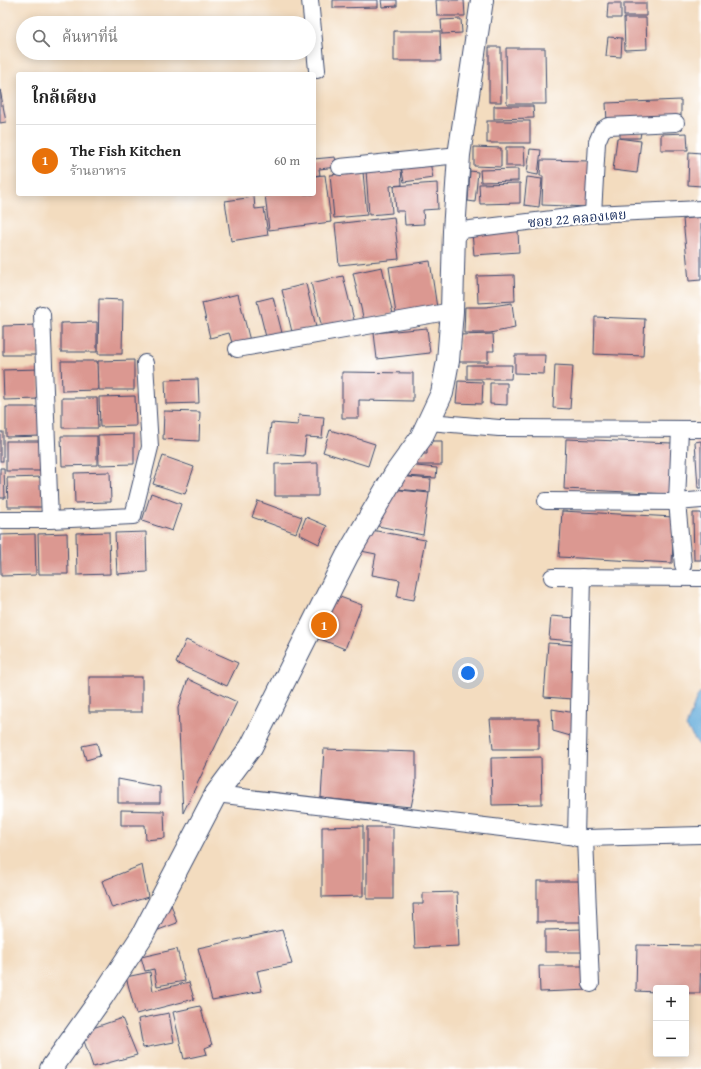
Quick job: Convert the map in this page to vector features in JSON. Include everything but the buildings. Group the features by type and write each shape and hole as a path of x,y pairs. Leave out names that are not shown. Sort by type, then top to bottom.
{"street":[{"path":"310,0 312,16"},
{"path":"51,1069 102,997 142,936 216,794 251,747 347,556 395,474 429,422 442,394 448,361 452,311 458,155 482,0"},
{"path":"316,60 317,70"},
{"path":"593,214 597,142 602,130 608,126 676,123"},
{"path":"340,167 458,155"},
{"name":"ซอย 22 คลองเตย","path":"454,231 593,214 701,209"},
{"path":"237,349 452,311"},
{"path":"42,314 50,520"},
{"path":"0,520 50,520 133,516 150,447 145,364"},
{"path":"429,422 499,428 701,429"},
{"path":"680,429 677,502 683,565"},
{"path":"546,501 677,502 701,500"},
{"path":"552,577 701,578"},
{"path":"582,577 580,838 591,984"},
{"path":"216,794 580,838 701,835"}],"water":[{"path":"701,692 701,748 686,727 697,697"}],"place":[{"name":"The Fish Kitchen","path":"324,625"}]}
